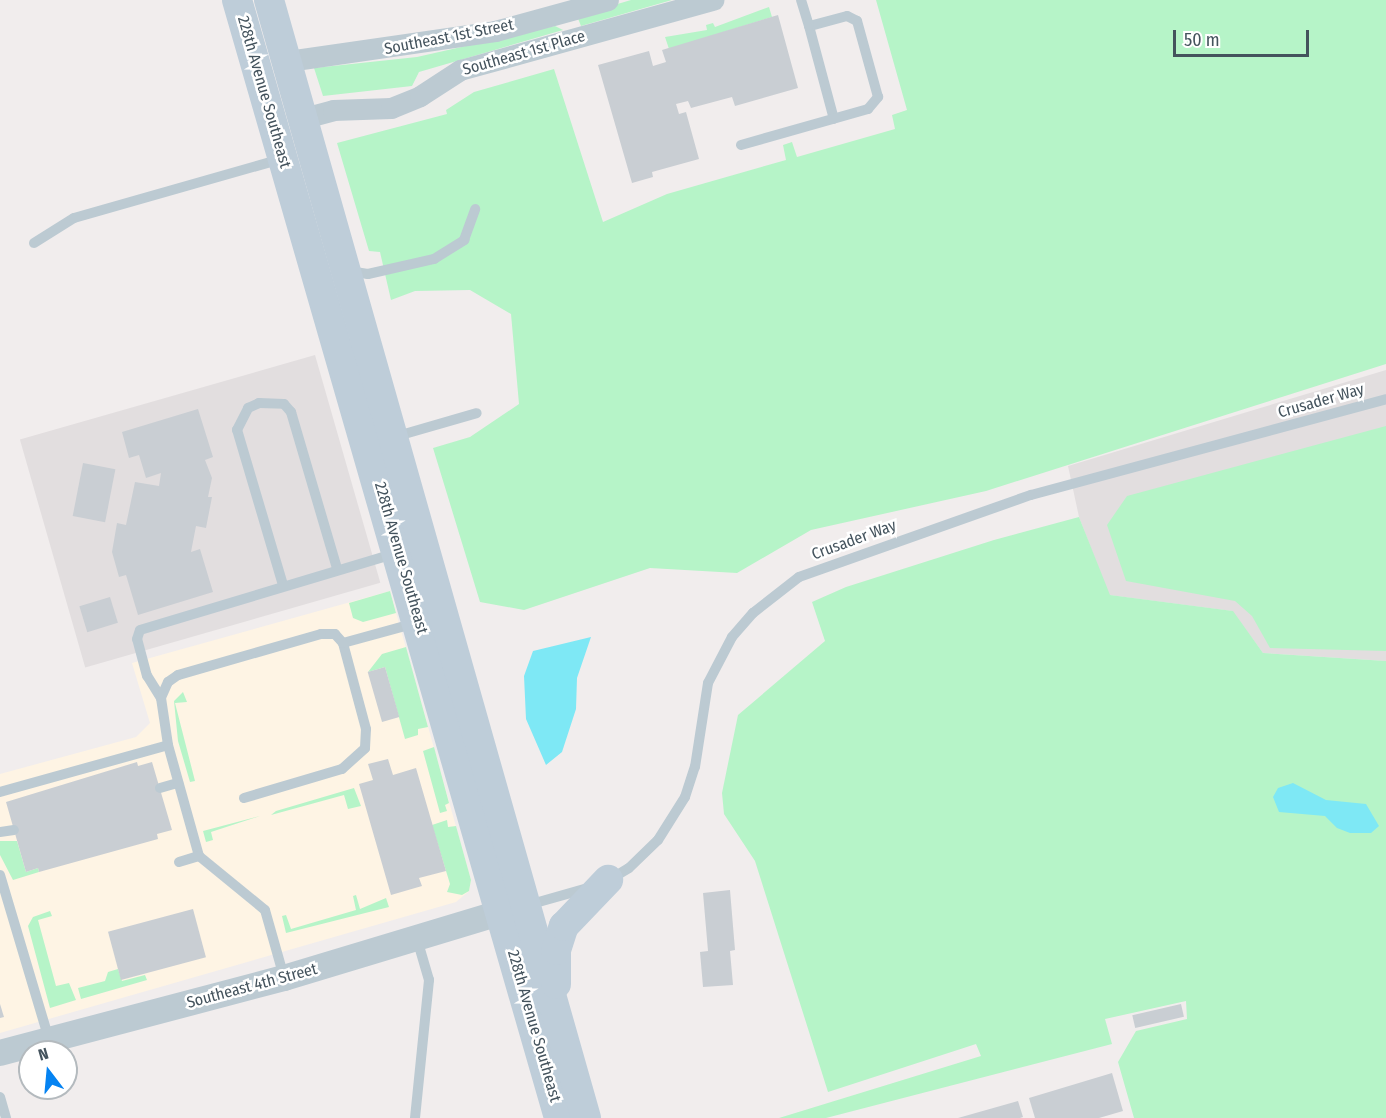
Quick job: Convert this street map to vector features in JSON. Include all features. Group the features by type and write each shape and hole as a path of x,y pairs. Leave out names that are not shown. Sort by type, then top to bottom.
{"main road":[{"name":"228th Avenue Southeast","path":"237,0 284,158 333,273 394,437 514,909 559,1118"},
{"name":"228th Avenue Southeast","path":"269,0 304,118 333,273 399,552 419,622 514,909 567,1052 586,1118"},
{"path":"567,1052 556,988 556,950 564,926 608,880"}],"street":[{"name":"Southeast 1st Street","path":"288,61 495,31 608,0"},
{"name":"Southeast 1st Place","path":"304,118 333,110 391,108 420,96 460,70 713,0"},
{"name":"Southeast 4th Street","path":"0,1053 284,978 514,909"}],"lane":[{"path":"801,0 834,119"},
{"path":"741,145 868,109 878,97 857,21 847,16 808,27"},
{"path":"34,243 74,218 284,158"},
{"path":"333,273 368,274 434,259 464,240 475,209"},
{"name":"Crusader Way","path":"514,909 608,880 629,868 658,840 685,797 695,767 708,683 732,637 753,613 799,577 1031,495 1386,399"},
{"path":"283,585 237,430 248,408 259,404 278,403 291,412 337,568"},
{"path":"394,437 477,413"},
{"path":"284,978 265,910 199,856 168,745 161,698 147,676 137,639 140,630 337,568 399,552"},
{"path":"343,643 419,622"},
{"path":"161,698 171,678 193,670 328,633 343,643 366,729 364,748 342,769 244,798"},
{"path":"0,792 168,745"},
{"path":"160,788 178,783"},
{"path":"0,832 14,830"},
{"path":"179,862 199,856"},
{"path":"0,875 49,1039"},
{"path":"415,1118 429,980 417,939"},
{"path":"0,1097 6,1118"}],"shaded area":[{"path":"315,355 380,583 85,667 20,440"},
{"path":"1386,370 1386,661 1263,653 1232,611 1109,595 1079,517 1068,466"},
{"path":"390,591 471,880 469,891 456,902 0,1033 0,774 136,737 150,723 132,663"}],"green space":[{"path":"631,0 672,0 581,26 577,16"},
{"path":"876,0 1386,0 1386,364 986,491 811,530 737,573 650,568 524,610 480,602 433,448 470,437 519,404 511,314 470,290 415,291 391,300 380,252 369,251 337,143 447,114 446,110 474,92 554,69 603,222 667,194 786,160 783,145 792,142 797,157 895,129 892,115 907,110"},
{"path":"769,7 772,17 669,49 665,37 707,30 706,25 713,23 715,27"},
{"path":"555,26 563,30 419,72 412,86 323,96 314,68 417,57"},
{"path":"1386,426 1386,651 1270,648 1252,616 1235,601 1126,581 1107,525 1127,496"},
{"path":"1079,517 1110,595 1233,611 1263,653 1386,661 1386,1118 1134,1118 1118,1062 1136,1031 1187,1019 1186,1001 1105,1019 1112,1044 826,1118 779,1118 981,1056 976,1044 828,1092 755,861 724,814 722,793 738,715 825,641 812,602 846,587 994,540"},
{"path":"390,591 396,613 363,622 353,618 349,603"},
{"path":"406,647 428,727 418,729 418,735 405,739 385,667 368,672 382,654"},
{"path":"183,692 187,702 175,703 195,781 190,782 178,741 174,701"},
{"path":"434,747 449,803 445,805 447,811 440,813 423,751"},
{"path":"354,788 361,806 348,809 344,795 271,815 276,811"},
{"path":"260,816 211,832 213,840 206,842 203,831"},
{"path":"447,820 448,827 456,826 471,880 469,891 462,895 447,892 450,884 432,825"},
{"path":"0,841 17,841 26,872 38,868 39,872 13,880 0,855"},
{"path":"356,895 360,909 386,898 389,907 286,933 282,916 286,915 291,929 356,910 353,896"},
{"path":"50,911 52,916 38,920 56,986 69,983 76,1000 50,1008 28,926 33,917"},
{"path":"118,969 122,981 145,975 147,980 81,999 78,988 105,981 108,972"}],"water":[{"path":"591,637 577,678 576,709 562,752 546,765 526,719 524,676 533,651"},
{"path":"1293,783 1326,800 1366,804 1379,826 1371,833 1350,833 1337,828 1325,816 1279,812 1273,797 1278,788"}],"building":[{"path":"778,15 798,88 735,106 732,97 691,108 688,101 676,104 679,114 686,112 699,159 652,172 653,177 632,183 598,65 649,51 653,66 666,62 662,50"},
{"path":"198,409 213,457 205,460 212,478 208,497 212,497 206,528 196,526 191,552 200,549 213,592 138,615 126,575 119,577 112,552 117,523 126,525 135,482 159,486 161,473 146,478 139,455 129,458 122,432"},
{"path":"83,463 115,469 105,522 73,516"},
{"path":"110,597 118,623 87,632 79,606"},
{"path":"385,667 399,717 382,722 368,672"},
{"path":"388,759 393,775 416,768 446,871 419,878 422,886 391,895 359,784 373,780 368,764"},
{"path":"137,762 138,766 152,762 172,830 157,834 158,839 39,872 38,868 26,872 6,802"},
{"path":"730,890 735,950 730,951 733,985 703,987 700,952 708,951 703,893"},
{"path":"193,909 206,957 121,980 108,932"},
{"path":"0,1004 4,1017 0,1018"},
{"path":"1181,1004 1184,1017 1135,1028 1132,1015"},
{"path":"1112,1073 1123,1111 1099,1118 1035,1118 1029,1098"},
{"path":"1018,1101 1023,1117 1020,1118 958,1118"}]}
